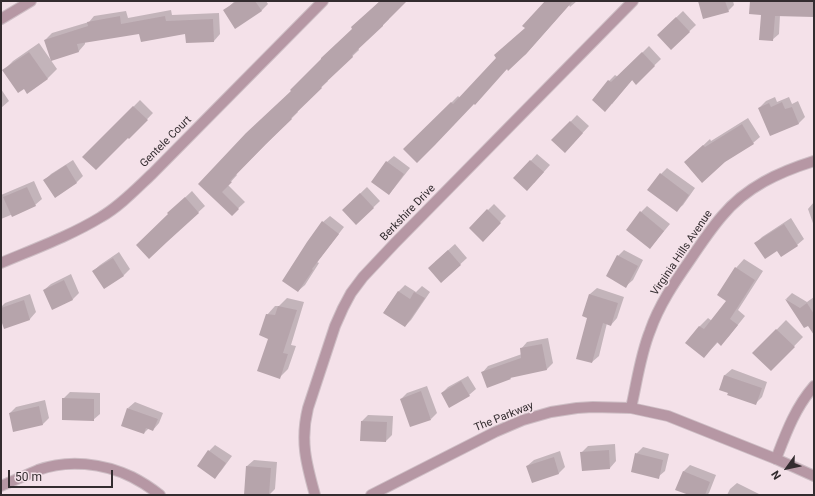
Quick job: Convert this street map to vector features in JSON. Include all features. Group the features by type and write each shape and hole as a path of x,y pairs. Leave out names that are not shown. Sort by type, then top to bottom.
{"street":[{"path":"1,19 31,1"},
{"name":"Gentele Court","path":"1,263 74,232 101,217 123,201 152,174 322,1"},
{"name":"Berkshire Drive","path":"316,495 306,460 304,440 306,419 308,408 335,326 351,293 363,277 395,243 634,1"},
{"name":"Virginia Hills Avenue","path":"631,408 643,351 657,312 672,286 713,227 733,204 754,187 780,173 814,161"},
{"path":"776,459 791,421 800,405 814,386"},
{"name":"The Parkway","path":"371,495 495,432 523,420 551,412 593,407 631,408 668,416 776,459 814,476"},
{"path":"1,486 39,470 60,465 80,464 92,465 121,472 145,484 160,495"}],"building":[{"path":"237,1 255,1 262,11 235,29 223,10"},
{"path":"380,1 407,1 352,55 353,57 321,87 322,88 291,118 292,119 230,181 232,182 222,192 239,209 232,216 198,184 246,133 291,91 290,90 321,58 352,29 351,27"},
{"path":"545,1 573,1 526,54 508,71 507,69 475,105 474,104 417,163 403,149 451,102 453,104 496,58 494,55 525,28 522,26"},
{"path":"698,1 725,1 729,12 703,19"},
{"path":"750,1 814,1 814,17 775,16 773,41 759,40 761,15 749,14"},
{"path":"120,16 121,24 165,16 166,21 213,19 214,42 186,43 185,34 141,42 139,34 77,44 79,52 51,61 44,40 88,26 87,22"},
{"path":"676,17 690,32 671,50 657,35"},
{"path":"29,52 48,79 27,94 24,89 18,93 2,70"},
{"path":"642,52 655,66 636,85 632,80 605,112 592,100 608,80 611,82"},
{"path":"782,102 785,109 792,107 799,124 770,136 758,108 769,103 771,107"},
{"path":"133,106 148,120 96,170 82,157"},
{"path":"570,121 583,133 565,153 551,140"},
{"path":"742,124 754,144 725,162 702,183 684,162 703,145 705,147"},
{"path":"530,160 544,172 527,191 513,178"},
{"path":"386,161 404,174 389,195 371,182"},
{"path":"66,165 77,183 55,198 43,180"},
{"path":"660,173 689,195 677,212 647,190"},
{"path":"27,187 36,206 12,217 3,197"},
{"path":"360,193 374,208 356,225 342,210"},
{"path":"185,197 199,213 149,259 136,245"},
{"path":"487,209 501,223 483,242 469,228"},
{"path":"640,211 664,231 650,249 626,230"},
{"path":"322,221 339,234 312,269 313,270 298,292 282,281"},
{"path":"784,224 798,246 781,257 777,251 765,259 754,243"},
{"path":"448,250 461,265 441,283 428,268"},
{"path":"617,255 638,266 626,288 606,276"},
{"path":"113,258 124,276 104,289 92,271"},
{"path":"735,267 755,280 730,319 738,325 721,346 717,342 704,358 685,343 699,326 704,329 726,301 717,295"},
{"path":"64,280 73,300 52,310 43,290"},
{"path":"398,291 410,299 414,292 425,298 405,327 383,313"},
{"path":"589,294 618,303 611,326 603,323 592,363 576,359 587,318 582,316"},
{"path":"785,299 800,308 807,303 814,314 814,335 808,326 804,328"},
{"path":"24,300 30,320 4,329 1,320 1,308"},
{"path":"278,306 297,310 283,353 288,354 280,379 257,371 268,339 259,335 266,314 275,315"},
{"path":"776,329 795,347 771,371 752,353"},
{"path":"542,344 547,370 510,378 511,379 487,388 481,372 521,358 520,348"},
{"path":"724,375 762,388 756,405 727,395 728,393 719,390"},
{"path":"461,381 470,396 449,408 441,393"},
{"path":"421,391 431,420 410,427 400,399"},
{"path":"62,398 94,399 94,421 62,420"},
{"path":"39,406 43,425 13,432 9,413"},
{"path":"127,408 158,419 153,431 146,428 144,434 121,426"},
{"path":"361,421 387,422 386,442 360,441"},
{"path":"208,450 226,463 215,479 197,466"},
{"path":"609,450 610,469 582,471 580,452"},
{"path":"635,453 663,460 659,479 631,472"},
{"path":"554,457 559,474 532,483 526,466"},
{"path":"246,466 271,468 269,495 244,495"},
{"path":"683,471 710,482 705,495 689,495 675,490"}]}
